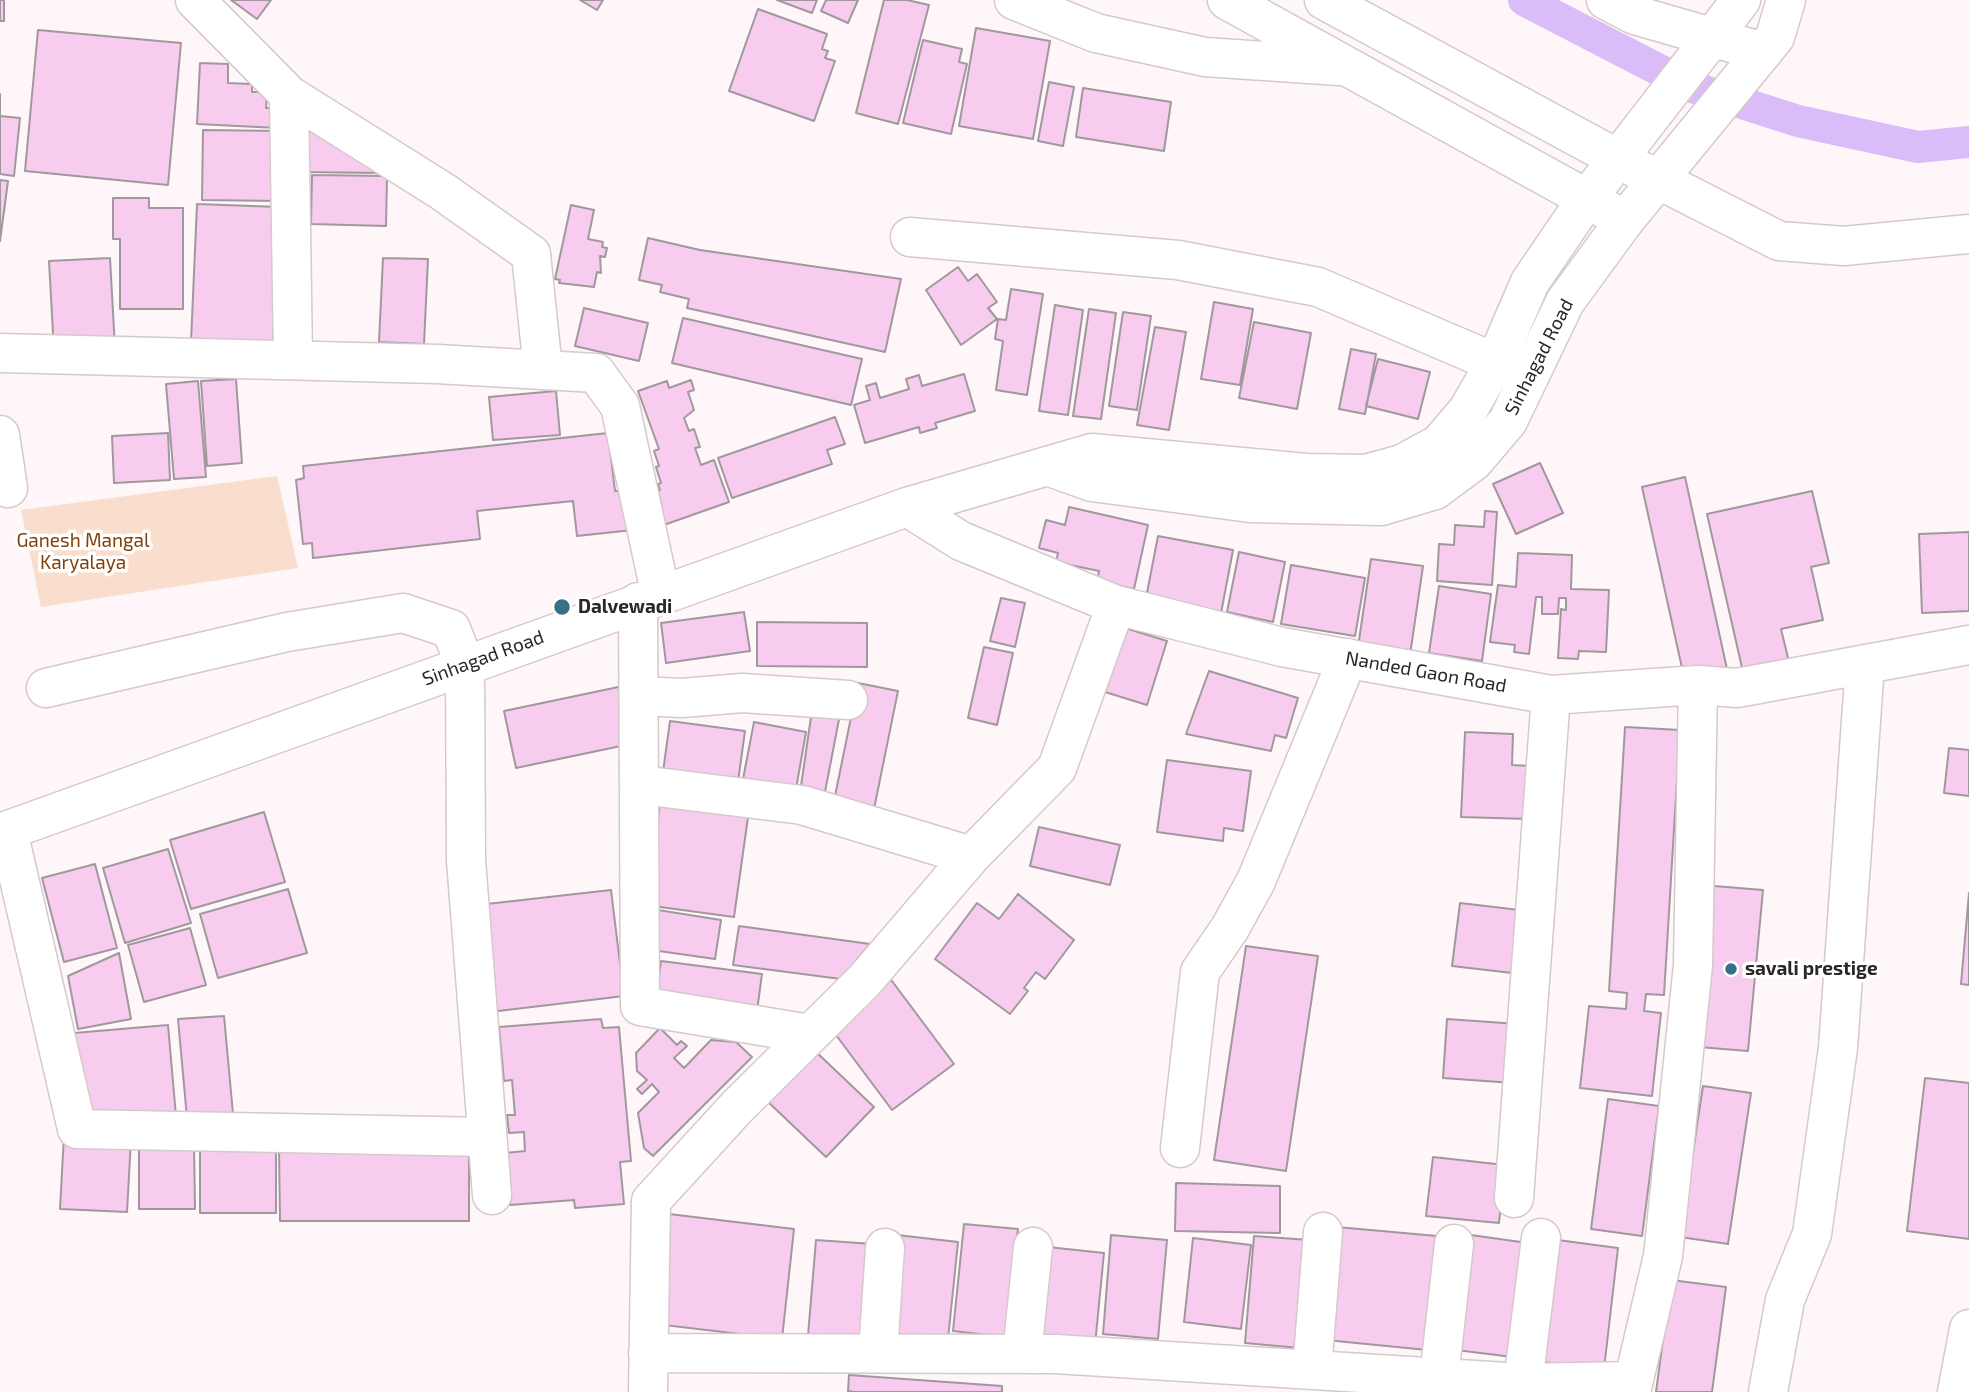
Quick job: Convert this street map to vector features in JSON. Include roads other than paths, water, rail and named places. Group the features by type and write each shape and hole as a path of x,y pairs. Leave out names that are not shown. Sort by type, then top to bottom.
{"street":[{"path":"195,0 289,94 442,191 531,254 542,370"},
{"path":"1014,0 1096,33 1205,57 1352,67"},
{"path":"1227,0 1625,220"},
{"path":"1324,0 1618,159 1779,242 1844,246 1969,234"},
{"path":"1606,0 1635,15 1763,52"},
{"name":"Sinhagad Road","path":"4,832 907,507 1092,453 1274,471 1365,474 1402,464 1439,444 1468,410 1495,363 1530,282 1587,200 1709,38 1741,0"},
{"name":"Sinhagad Road","path":"1050,467 1092,482 1250,503 1381,506 1435,490 1474,461 1508,421 1531,378 1565,302 1658,178 1775,37 1786,0"},
{"path":"289,94 293,360"},
{"path":"911,237 1178,260 1318,287 1531,378"},
{"path":"0,353 293,360 596,373 620,406 650,599 640,696 640,1006 810,1034"},
{"path":"0,435 8,488"},
{"name":"Nanded Gaon Road","path":"907,507 961,541 1116,605 1282,646 1551,695 1698,685 1737,688 1969,645"},
{"path":"648,1392 651,1201 737,1107 864,981 971,856 1057,768 1116,605"},
{"path":"46,688 287,632 403,613 452,629 465,665 466,860 492,1195"},
{"path":"1180,1148 1200,972 1230,928 1256,881 1348,658"},
{"path":"1768,1392 1785,1300 1812,1234 1838,1048 1865,664"},
{"path":"648,1353 1022,1354 1632,1387 1663,1256 1693,965 1698,685"},
{"path":"640,696 682,698 742,693 848,700"},
{"path":"1514,1198 1551,695"},
{"path":"641,785 802,805 971,856"},
{"path":"4,832 77,1129 487,1137"},
{"path":"1312,1370 1323,1232"},
{"path":"1523,1383 1541,1238"},
{"path":"1439,1378 1454,1244"},
{"path":"1022,1354 1032,1247"},
{"path":"878,1353 886,1248"},
{"path":"1957,1392 1969,1329"}],"waterway":[{"path":"1524,0 1692,87 1798,121 1918,147 1969,142"}],"place":[{"name":"Dalvewadi","path":"562,607"},
{"name":"savali prestige","path":"1731,969"}],"park label":[{"name":"Ganesh Mangal Karyalaya","path":"83,552"}]}
